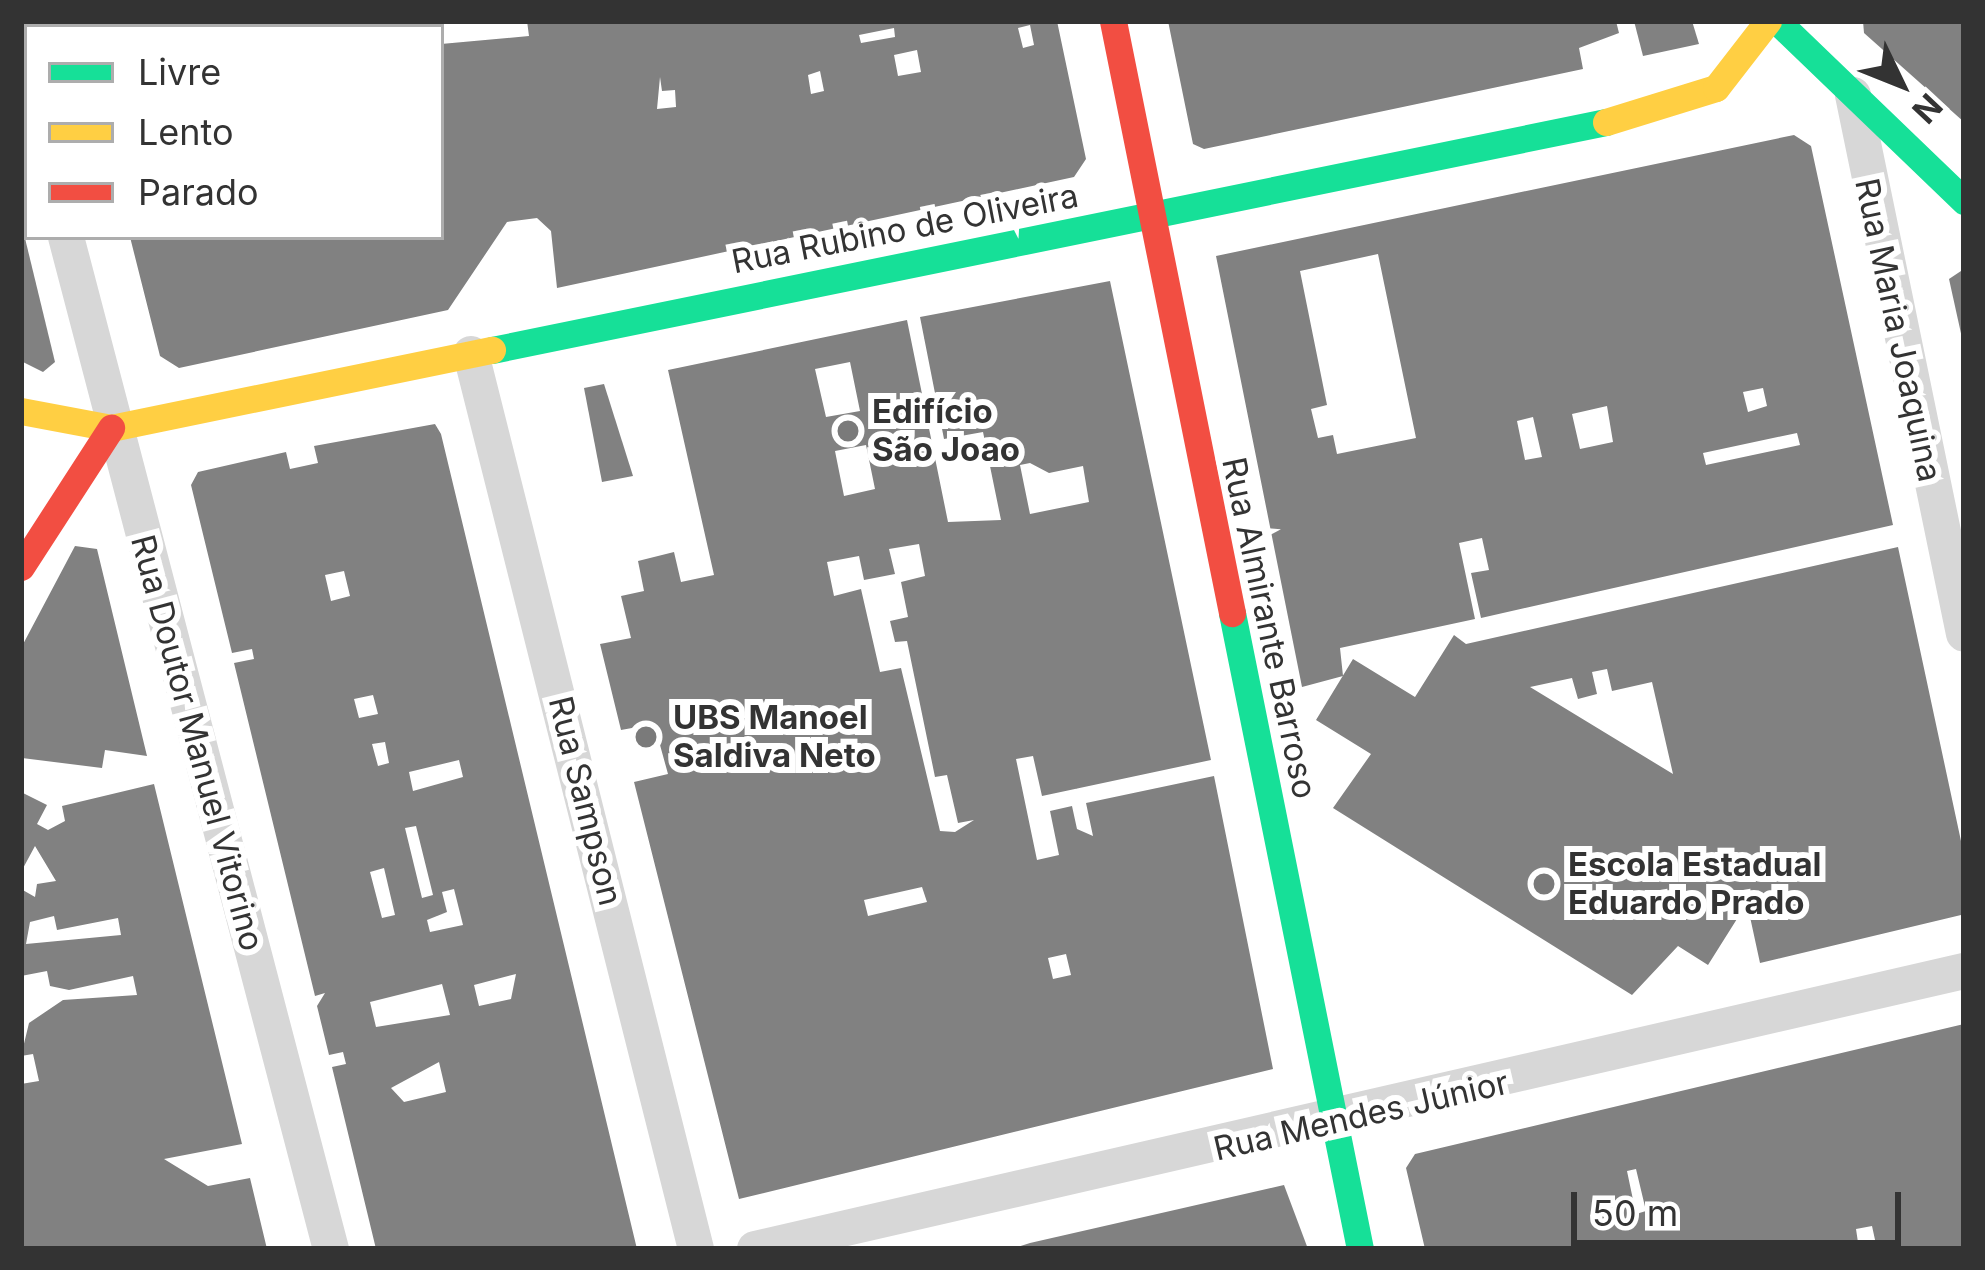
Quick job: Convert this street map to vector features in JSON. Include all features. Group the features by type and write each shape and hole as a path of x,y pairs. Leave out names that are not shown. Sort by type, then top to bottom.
{"main road":[{"name":"Rua Almirante Barroso","path":"1113,21 1148,215 1360,1249"},
{"name":"Rua Rubino de Oliveira","path":"21,411 111,428 1672,108 1716,88 1773,21"},
{"path":"1773,21 1964,201"},
{"path":"21,567 111,428"}],"street":[{"name":"Rua Maria Joaquina","path":"1852,94 1964,634"},
{"name":"Rua Doutor Manuel Vitorino","path":"67,240 111,428 332,1249"},
{"name":"Rua Sampson","path":"471,353 696,1249"},
{"name":"Rua Mendes Júnior","path":"754,1249 1333,1124 1964,971"}],"building":[{"path":"78,21 118,21 108,24"},
{"path":"318,21 319,24 147,24"},
{"path":"325,21 418,24 326,24"},
{"path":"527,21 1057,21 1086,159 1074,177 557,288 551,231 537,218 507,222 448,310 179,368 160,356 131,240 444,240 444,44 529,36","holes":["1030,25 1034,45 1023,48 1018,28","894,28 895,37 861,43 859,35","917,50 921,72 898,76 894,55","820,71 824,91 811,94 808,75","660,77 662,91 675,90 676,107 657,109"]},
{"path":"1168,21 1616,21 1619,33 1579,48 1583,69 1204,149 1193,144"},
{"path":"1634,21 1692,21 1699,44 1643,56"},
{"path":"1863,21 1964,21 1964,122 1864,33"},
{"path":"1794,135 1811,146 1893,525 1481,618 1471,573 1489,570 1482,538 1459,543 1475,619 1340,648 1343,676 1302,687 1216,256","holes":["1378,254 1416,438 1337,454 1333,435 1318,438 1311,409 1327,405 1300,271","1763,388 1767,406 1748,412 1743,392","1607,406 1613,442 1580,449 1572,414","1533,417 1542,457 1525,460 1517,421","1797,433 1800,445 1706,465 1703,453"]},
{"path":"23,230 55,362 43,372 21,361"},
{"path":"1964,269 1964,338 1962,338 1949,279"},
{"path":"1110,281 1211,760 1042,796 1033,756 1016,759 1037,860 1059,855 1050,811 1072,806 1077,829 1093,836 1086,803 1214,776 1273,1069 739,1199 634,782 668,774 660,745 648,747 643,726 621,730 600,644 631,638 621,596 644,591 638,561 674,552 681,582 714,575 668,370 907,320 948,522 1001,520 983,432 944,439 920,317","holes":["850,362 860,411 826,417 815,369","866,445 875,489 844,496 835,451","1030,463 1049,473 1083,466 1089,502 1030,514 1020,465","919,544 925,576 901,582 908,617 890,621 895,642 907,641 935,777 947,775 958,823 974,820 955,832 940,831 901,668 880,672 861,589 834,596 827,562 859,556 864,580 895,574 889,549","922,887 927,902 868,916 864,900","1066,954 1071,975 1053,979 1048,958"]},
{"path":"604,384 633,476 602,482 584,388"},
{"path":"435,424 441,434 637,1249 376,1249 332,1067 346,1064 343,1052 329,1055 317,1006 325,993 315,996 234,663 254,659 252,649 232,653 191,485 198,472 286,452 290,469 318,463 314,446","holes":["344,571 350,596 331,601 325,575","373,695 378,714 359,718 354,699","385,742 389,763 378,766 372,744","459,760 463,777 413,791 409,772","416,826 433,895 422,898 405,828","384,868 395,915 382,918 370,872","454,889 463,925 430,932 427,920 447,912 442,892","516,974 511,999 479,1006 474,985","442,984 450,1015 376,1027 370,1002","439,1062 446,1092 404,1102 391,1088"]},
{"path":"75,546 97,549 147,756 105,750 102,768 22,758 21,648"},
{"path":"1898,547 1964,855 1961,915 1760,963 1747,903 1708,965 1678,946 1632,995 1333,808 1371,754 1316,720 1353,659 1415,697 1454,635 1466,644","holes":["1607,669 1612,691 1652,682 1673,774 1530,687 1572,678 1578,699 1597,694 1592,672"]},
{"path":"154,784 242,1144 164,1159 208,1186 250,1178 267,1249 21,1249 21,1084 39,1081 33,1054 21,1056 29,1023 63,1000 137,995 133,976 69,990 50,986 47,971 21,976 21,889 35,897 37,884 56,881 35,846 21,872 21,792 47,805 37,824 48,830 65,821 62,806","holes":["54,916 57,930 118,918 121,935 26,944 30,922"]},
{"path":"1964,1024 1964,1249 1877,1249 1872,1226 1856,1229 1859,1249 1425,1249 1406,1168 1415,1154","holes":["1636,1169 1646,1211 1636,1214 1627,1171"]},
{"path":"1284,1185 1308,1249 1011,1249 1030,1243"}],"traffic: fast":[{"path":"1777,21 1964,201"},
{"path":"492,350 1606,122"},
{"path":"1232,613 1360,1249"}],"traffic: slow":[{"path":"1606,122 1716,88 1768,21"},
{"path":"21,411 111,428 492,350"}],"traffic: jam":[{"path":"1113,21 1232,613"},
{"path":"21,567 111,428"}],"place":[{"name":"Edifício São Joao","path":"848,431"},
{"name":"UBS Manoel Saldiva Neto","path":"646,737"},
{"name":"Escola Estadual Eduardo Prado","path":"1544,884"}]}
